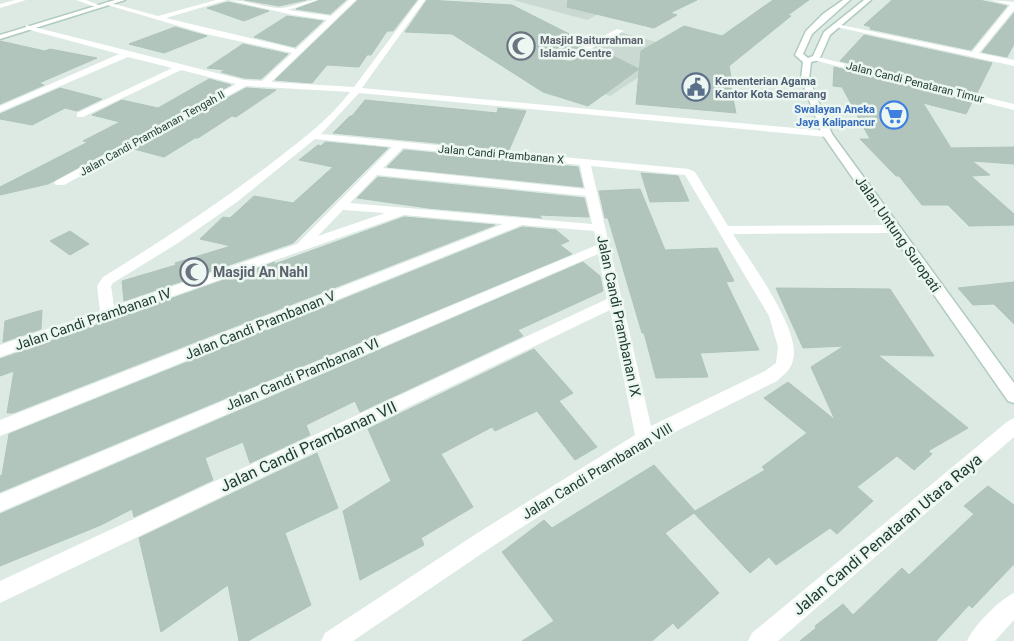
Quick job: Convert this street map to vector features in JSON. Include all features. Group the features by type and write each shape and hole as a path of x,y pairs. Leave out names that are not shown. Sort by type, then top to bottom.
{"street":[{"path":"0,6 23,0"},
{"path":"79,0 98,6"},
{"path":"0,37 122,0"},
{"path":"158,18 224,0"},
{"path":"231,0 334,19"},
{"path":"280,10 315,0"},
{"path":"265,84 353,0"},
{"path":"108,313 104,286 108,280 173,240 233,199 313,136 348,100 422,0"},
{"name":"Jalan Untung Suropati","path":"812,60 799,55 809,33 826,16 847,0"},
{"name":"Jalan Untung Suropati","path":"868,0 827,34 812,60 805,79 827,134 1014,396"},
{"path":"974,54 1014,4 993,0"},
{"path":"107,4 261,45 298,52"},
{"path":"836,26 1014,63"},
{"path":"29,27 127,54 244,82 355,90 827,134"},
{"path":"567,58 620,31"},
{"path":"0,109 127,54"},
{"name":"Jalan Candi Penataran Timur","path":"812,60 1014,107"},
{"path":"80,115 181,67"},
{"name":"Jalan Candi Prambanan Tengah II","path":"60,183 244,82"},
{"name":"Jalan Candi Prambanan X","path":"313,136 689,172"},
{"name":"Jalan Candi Prambanan IV","path":"299,248 400,145"},
{"name":"Jalan Candi Prambanan IX","path":"585,162 645,438"},
{"path":"375,171 592,193"},
{"name":"Jalan Candi Prambanan VIII","path":"333,641 486,539 645,438 771,376 783,366 787,350 776,316 689,172"},
{"path":"341,206 600,228"},
{"name":"Jalan Candi Prambanan IV","path":"0,351 404,211"},
{"name":"Jalan Candi Prambanan V","path":"0,428 521,221"},
{"path":"723,230 895,229"},
{"name":"Jalan Candi Prambanan VI","path":"0,503 604,247"},
{"name":"Jalan Candi Prambanan VII","path":"0,592 615,301"},
{"name":"Jalan Candi Penataran Utara Raya","path":"760,641 1014,426"},
{"path":"979,641 1014,604"}],"shaded area":[{"path":"513,0 626,0 587,20"},
{"path":"620,32 682,49 610,96 541,73"}],"building":[{"path":"245,0 306,0 279,6"},
{"path":"320,0 346,0 330,14 296,9"},
{"path":"358,0 417,0 393,31 387,31 371,55 367,55 359,67 327,65 312,83 275,80"},
{"path":"427,0 512,5 587,43 562,56 562,60 571,62 597,48 639,69 588,106 543,92 452,34 405,32"},
{"path":"568,0 697,0 670,13 677,15 654,28 567,7"},
{"path":"773,0 809,0 788,15 791,16 729,66 732,83 730,83 736,113 636,104 641,51 684,26 722,36"},
{"path":"892,0 979,0 1007,6 971,50 870,29 871,27 864,25"},
{"path":"228,2 269,11 244,21 207,8"},
{"path":"1014,13 1014,44 1007,57 982,52"},
{"path":"287,16 323,21 295,47 254,37"},
{"path":"175,27 207,36 164,53 129,44"},
{"path":"864,35 992,63 977,93 840,61"},
{"path":"0,41 45,51 50,49 97,58 39,83 44,85 0,104"},
{"path":"243,44 288,54 261,79 244,78 221,72 226,70 207,68"},
{"path":"834,67 972,102 966,114 923,103 951,148 1014,147 1014,164 972,161 990,175 971,176 1014,214 1014,225 969,226 948,205 922,205 899,176 896,176 860,139 870,139 842,87 833,86"},
{"path":"209,79 231,85 48,184 0,195 0,187 88,142 83,141 120,122 92,115 122,100 158,108"},
{"path":"60,88 102,99 77,111 65,108 32,125 0,119 0,114"},
{"path":"246,88 276,90 236,117 232,116 164,157 134,149"},
{"path":"365,100 497,113 498,108 526,111 509,150 333,133 352,116"},
{"path":"325,142 388,148 293,243 124,301 122,281 231,246 200,239 223,217 230,218 254,196 293,203 333,167 299,160 318,145 321,146"},
{"path":"404,150 578,167 583,187 387,167"},
{"path":"641,173 678,176 689,201 650,202"},
{"path":"378,177 584,198 589,217 538,215 542,218 428,208 357,198"},
{"path":"640,189 665,250 717,248 734,281 726,282 759,350 700,353 708,377 656,378 608,218 605,218 599,191"},
{"path":"404,217 495,225 13,413 7,413 14,371 0,376 0,359 275,262 272,265"},
{"path":"522,227 556,230 569,241 560,245 572,254 0,492 0,476 2,475 9,434"},
{"path":"70,231 89,244 70,255 50,241"},
{"path":"583,262 600,276 603,291 518,330 523,336 360,412 355,401 306,425 310,435 250,463 243,442 205,458 213,480 134,517 132,509 101,525 0,566 0,514"},
{"path":"1014,282 1014,324 994,304 973,305 958,288"},
{"path":"776,288 890,289 934,356 878,355 968,428 928,451 932,454 914,470 897,456 857,487 873,501 837,534 830,528 776,565 769,557 750,573 694,513 665,533 719,593 678,629 673,623 652,641 522,641 554,621 502,552 544,520 552,528 654,465 695,511 765,470 762,467 807,433 764,398 788,382 835,420 811,367 844,346 803,348"},
{"path":"42,310 41,329 3,342 5,321"},
{"path":"534,349 573,393 559,401 597,447 575,460 537,411 495,431 492,427 441,454 473,507 421,538 424,545 360,580 343,511 391,481 368,429"},
{"path":"317,453 338,508 285,533 311,605 248,641 239,641 228,585 161,632 139,538"},
{"path":"988,486 1014,505 1014,564 972,608 969,605 936,641 800,641 816,628 815,626 843,604 853,615 902,568 909,575 974,514 964,506"}],"place":[{"name":"Masjid Baiturrahman Islamic Centre","path":"521,46"},
{"name":"Kementerian Agama Kantor Kota Semarang","path":"696,87"},
{"name":"Swalayan Aneka Jaya Kalipancur","path":"894,115"},
{"name":"Masjid An Nahl","path":"194,272"}]}
